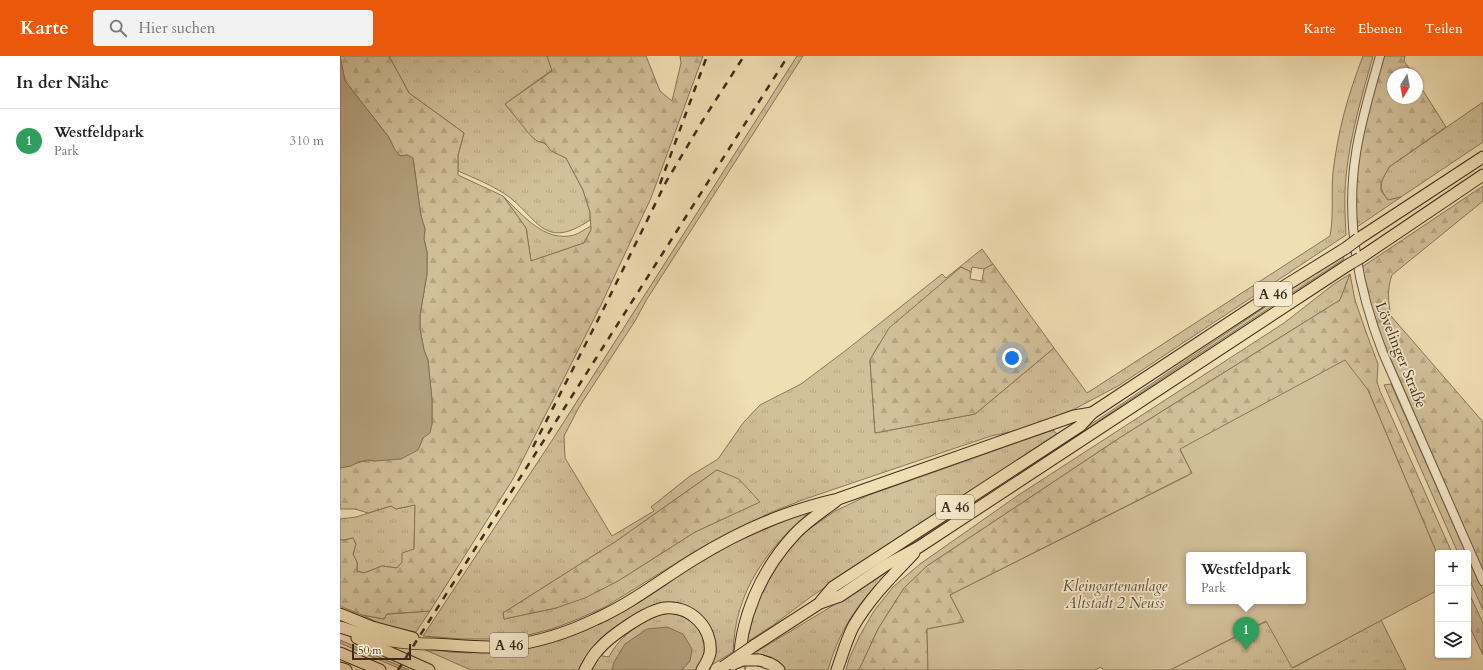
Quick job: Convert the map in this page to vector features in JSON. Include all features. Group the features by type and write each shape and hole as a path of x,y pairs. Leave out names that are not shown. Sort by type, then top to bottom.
{"highway":[{"name":"A 46","path":"779,670 768,663 759,660 743,660 723,667 820,603 834,588 1080,426 1092,413 1483,157"},
{"name":"A 46","path":"836,670 853,628 864,610 885,584 920,547 1360,258 1483,175"},
{"path":"739,670 740,644 746,619 765,574 778,554 796,533 838,499 1074,416 1092,413"},
{"name":"A 46","path":"340,627 392,641 462,647 490,647 517,644 561,633 592,621 613,610 729,540 763,524 794,512 816,504 838,499"},
{"path":"820,603 840,596 886,565 920,547"},
{"path":"585,670 590,659 608,640 641,618 652,612 665,608 677,609 689,613 699,620 706,630 710,642 710,654 702,670"},
{"name":"A 46","path":"340,614 372,627 435,644"},
{"path":"340,631 429,670"},
{"path":"340,653 380,670"},
{"path":"340,660 363,670"},
{"path":"340,668 346,670"}],"street":[{"name":"Lövelinger Straße","path":"1380,56 1360,129 1353,179 1352,222 1358,271 1372,327 1483,581"}],"green space":[{"path":"340,56 389,56 409,93 464,133 458,155 458,175 503,196 526,228 531,261 584,243 591,230 590,212 583,190 566,158 551,151 545,143 537,141 531,136 505,104 552,71 547,56 646,56 660,91 672,101 681,63 680,56 703,56 651,198 600,307 513,479 430,611 387,614 384,619 362,615 340,606 340,540 353,538 356,544 353,554 357,562 357,571 364,573 382,566 397,568 402,562 402,553 414,549 415,505 396,509 391,506 368,513 355,509 340,509 340,468 418,450 423,438 432,424 432,400 428,360 424,350 420,329 420,315 427,274 427,252 424,239 425,229 421,216 413,158 407,155 400,156 395,150 388,136 345,81"},
{"path":"389,56 547,56 552,70 505,104 537,141 544,143 552,151 566,158 583,190 590,212 590,220 573,229 560,233 549,231 540,226 523,209 500,191 458,171 458,155 464,133 409,93"},
{"path":"797,56 803,56 579,407 564,436 565,458 612,536 654,511 651,507 690,476 718,459 743,423 760,405 801,384 942,274 946,278 982,249 993,264 984,269 972,267 971,272 961,267 879,344 870,360 875,433 975,414 1054,348 1087,393 1330,236 1332,220 1333,172 1341,127 1348,99 1363,56 1373,56 1350,146 1345,191 1346,235 1118,386 1067,413 1028,428 991,436 805,499 772,512 728,533 694,552 605,607 552,629 524,636 496,639 461,639 423,636 551,442","holes":["717,470 759,502 695,532 618,581 556,608 504,619 503,613 615,542"]},
{"path":"1383,56 1405,56 1404,61 1409,68 1387,68 1387,104 1423,104 1423,91 1446,127 1389,167 1381,182 1381,191 1388,200 1401,197 1357,227 1355,205 1356,184 1358,162 1366,119"},
{"path":"1483,102 1483,142 1401,197 1388,200 1382,191 1381,184 1389,167"},
{"path":"1483,186 1483,201 1392,275 1388,295 1391,316 1483,422 1483,571 1376,325 1362,267"},
{"path":"503,196 534,225 553,235 574,235 591,226 591,230 584,243 531,261 526,228"},
{"path":"1342,255 1344,259 1006,483 834,594 1123,403"},
{"path":"993,264 1054,348 975,414 875,433 870,360 889,328 961,267 971,272 970,279 982,281 984,269"},
{"path":"1350,274 1340,300 1121,437 927,566 904,588 878,629 859,670 846,670 849,659 860,635 874,611 893,587 920,564 1017,496 1284,323 1334,284"},
{"path":"1350,274 1355,300 1378,364 1377,382 1380,391 1451,550 1435,550 1368,390 1180,450 1192,473 950,595 964,622 927,629 928,670 859,670 878,629 904,588 927,566 1121,437 1340,300"},
{"name":"Kleingartenanlage Altstadt 2 Neuss","path":"1345,360 1368,390 1435,550 1435,592 1292,668 1266,621 1170,670 1103,670 1101,667 1095,670 928,670 927,629 964,622 950,595 1192,473 1180,449"},
{"path":"1391,384 1465,550 1457,550 1384,385"},
{"path":"1053,430 1057,434 812,596 772,626 747,642 755,608 767,580 783,556 805,532 835,511 869,495"},
{"path":"717,470 739,479 760,502 695,532 618,581 585,598 556,608 504,619 503,613 615,542"},
{"path":"415,505 414,549 397,568 382,566 364,573 357,571 357,562 353,554 356,544 353,538 340,540 340,519 356,517 391,506 396,509"},
{"path":"812,510 781,540 756,572 740,609 735,630 733,652 710,666 711,668 708,670 713,650 684,606 641,614 583,670 471,670 421,648 471,653 583,631 608,620 691,567 732,544"},
{"path":"898,563 864,599 855,611 833,653 828,670 783,670 751,655 824,611"},
{"path":"1471,564 1483,590 1483,610 1471,583"},
{"path":"1471,597 1483,623 1483,655 1471,629"},
{"path":"430,611 416,632 385,626 362,615 384,619 387,614"},
{"path":"671,613 687,619 695,625 701,634 705,648 704,656 697,670 591,670 603,651 602,656 609,657 627,634 643,622"},
{"path":"1381,620 1406,670 1170,670 1267,621 1293,668"},
{"path":"340,640 409,670 403,670 340,643"}],"shaded area":[{"path":"340,56 345,81 388,136 395,150 400,156 407,155 413,158 421,216 425,229 424,239 427,252 427,274 420,315 420,329 424,350 428,360 432,400 432,424 430,433 423,438 418,450 401,459 375,461 368,460 340,468"},
{"path":"667,627 683,634 692,649 690,661 682,670 612,670 614,662 625,644 647,629"}],"railway":[{"path":"660,184 707,56"},
{"path":"533,447 666,182 744,56"},
{"path":"398,670 788,56"}],"place":[{"name":"Westfeldpark","path":"1246,650"}]}
